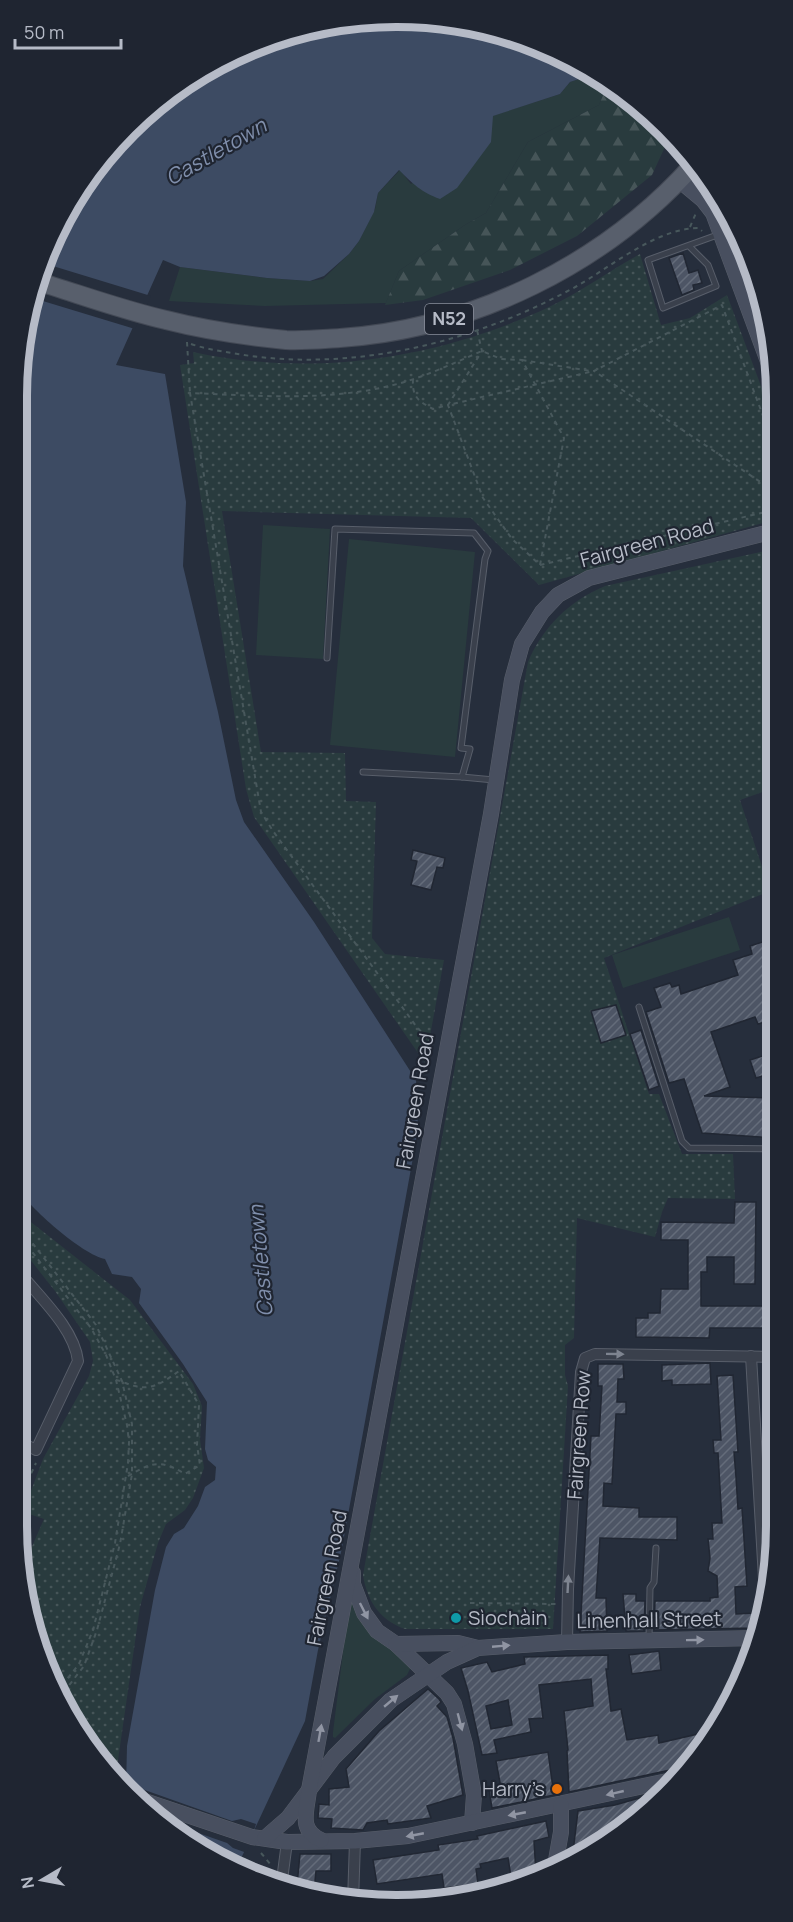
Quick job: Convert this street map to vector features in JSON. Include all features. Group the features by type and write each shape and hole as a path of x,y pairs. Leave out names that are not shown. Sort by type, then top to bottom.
{"main road":[{"path":"688,171 722,233 765,367"},
{"name":"N52","path":"45,284 164,320 212,331 289,340 365,336 444,321 482,308 526,288 575,262 624,229 653,206 688,171"},
{"name":"Fairgreen Road","path":"321,1840 310,1834 306,1828 309,1790 375,1444 496,781 512,680 522,644 542,612 558,595 589,578 766,533"},
{"path":"353,1555 353,1584 364,1613 377,1631 396,1644 447,1693 459,1717 474,1795 472,1823"},
{"name":"Linenhall Street","path":"258,1842 288,1818 334,1757 391,1700 447,1662 478,1648 567,1642 748,1638"},
{"path":"396,1644 458,1643 478,1648"},
{"path":"155,1805 258,1842 355,1841 408,1836 662,1783"},
{"path":"556,1859 561,1832 561,1805"}],"street":[{"path":"27,1281 70,1334 77,1349 78,1361 72,1378 36,1450 27,1446"},
{"name":"Fairgreen Row","path":"567,1642 581,1372 585,1358 595,1354 751,1356"},
{"path":"763,1569 751,1356 766,1357"},
{"path":"353,1892 355,1841"},
{"path":"282,1876 287,1842"}],"lane":[{"path":"689,246 708,265 716,286 663,308 648,260 722,233"},
{"path":"742,293 750,290"},
{"path":"327,658 335,529 474,533 488,551 485,558 460,748 470,749 462,777"},
{"path":"363,772 496,781"},
{"path":"639,1007 682,1141 689,1148 766,1149"},
{"path":"649,1641 650,1588 654,1582 656,1548"}],"path":[{"path":"202,347 269,358 328,358 369,355 426,344 477,330 540,304 576,286 652,241 689,228 699,228 706,240"},
{"path":"413,379 412,391 420,402 433,409 594,371 722,304 766,424"},
{"path":"448,405 482,351 477,330"},
{"path":"187,338 190,393 261,812 435,1051"},
{"path":"190,393 275,397 379,388 413,379 482,351 501,359 594,371 766,485"},
{"path":"522,360 564,438 540,565"},
{"path":"448,405 483,498 512,539 540,565"},
{"path":"540,565 766,512"},
{"path":"27,1236 96,1325 122,1380 132,1424 132,1474 120,1544 97,1630 84,1666 65,1690"},
{"path":"27,1245 92,1328 106,1355 116,1380 129,1442 126,1478 115,1543 90,1639 79,1664 63,1684"},
{"path":"116,1380 149,1388 162,1383 179,1371 199,1405 197,1445 200,1465 185,1474 170,1464 154,1463 126,1478"},
{"path":"27,1483 40,1455 36,1450"},
{"path":"470,1603 568,1604"},
{"path":"258,1842 271,1867"},
{"path":"244,1862 245,1858"}],"green space":[{"path":"582,78 605,91 599,105 528,142 486,213 399,271 386,303 265,306 169,301 180,267 267,278 310,281 323,279 359,241 375,209 378,193 400,170 411,184 492,116 560,94 570,82"},
{"path":"605,91 640,119 666,144 652,175 577,236 510,270 423,300 385,305 399,271 486,213 528,142 599,105"},
{"path":"640,254 661,325 690,318 727,295 766,399 766,522 539,585 471,518 222,511 261,752 345,753 346,801 376,802 372,938 385,954 444,960 425,1063 254,817 246,789 180,365 194,363 193,352 238,360 329,363 374,359 419,351 463,340 507,325 572,295"},
{"path":"263,525 330,529 323,659 256,655"},
{"path":"349,539 475,552 455,757 330,745"},
{"path":"766,551 766,791 740,800 766,879 766,893 604,958 649,1094 659,1094 682,1154 733,1154 735,1199 668,1198 655,1237 577,1218 574,1338 565,1345 565,1375 568,1386 553,1629 405,1629 381,1615 371,1601 363,1575 528,662 541,637 559,616 580,599 605,586"},
{"path":"729,917 740,950 623,988 612,955"},
{"path":"27,1219 130,1300 193,1384 202,1406 200,1439 204,1468 193,1498 185,1510 166,1524 158,1543 140,1607 117,1767 89,1731 55,1667 40,1621 30,1574 28,1555 44,1519 27,1513 27,1501 43,1459 89,1376 93,1361 90,1342 27,1256"},
{"path":"350,1596 411,1667 407,1675 375,1699 335,1738 333,1732"}],"water":[{"name":"Castletown","path":"396,27 469,34 538,55 582,78 570,82 560,94 493,116 491,142 457,188 440,199 418,187 399,170 378,193 374,212 359,241 349,254 324,276 310,281 180,267 163,260 116,365 165,374 186,502 183,566 218,712 236,800 244,822 314,922 416,1080 418,1127 412,1163 342,1548 318,1650 305,1721 240,1860 191,1833 153,1803 126,1777 127,1746 155,1590 166,1547 174,1534 184,1528 198,1506 205,1487 215,1480 216,1467 208,1460 205,1449 207,1402 139,1303 141,1289 132,1277 112,1274 105,1259 95,1256 70,1240 27,1200 27,396 34,324 55,255 89,191 135,135 191,89 255,55 324,34"}],"pier":[{"path":"51,266 151,296 135,329 40,300"},
{"path":"130,1781 139,1788 232,1821 241,1819 256,1824 247,1853 227,1843 184,1828"}],"building":[{"path":"683,253 689,273 698,270 702,283 693,285 694,290 682,295 669,258"},
{"path":"413,850 445,858 443,868 437,867 431,890 411,885 417,861 411,860"},
{"path":"766,941 766,1022 758,1024 755,1017 711,1032 730,1087 704,1096 766,1098 766,1137 702,1133 684,1079 669,1083 646,1012 661,1007 654,988 670,983 672,987 679,985 681,994 738,975 733,960 752,954 750,946"},
{"path":"616,1005 626,1035 601,1043 591,1011"},
{"path":"641,1030 659,1086 649,1090 630,1034"},
{"path":"766,1055 766,1075 756,1078 750,1060"},
{"path":"735,1202 756,1202 755,1284 734,1284 734,1257 707,1257 707,1272 701,1272 701,1306 766,1306 766,1328 710,1328 709,1338 636,1337 636,1318 648,1318 648,1313 660,1313 661,1289 688,1289 688,1240 661,1240 661,1222 734,1223"},
{"path":"710,1363 711,1384 672,1385 672,1380 662,1381 662,1365"},
{"path":"598,1364 623,1364 624,1379 618,1379 617,1402 626,1402 626,1414 616,1414 612,1484 604,1483 603,1506 639,1508 639,1517 677,1517 677,1540 600,1538 596,1598 606,1598 607,1631 580,1632 591,1436 599,1436 602,1386 598,1386"},
{"path":"733,1375 738,1452 734,1452 738,1509 742,1508 747,1586 735,1587 736,1614 755,1613 751,1628 654,1630 655,1601 710,1601 710,1598 718,1597 717,1576 708,1571 710,1558 708,1539 713,1539 712,1523 722,1523 718,1453 714,1453 713,1440 721,1440 717,1376"},
{"path":"623,1594 636,1594 636,1601 645,1601 644,1631 626,1631"},
{"path":"659,1651 661,1670 632,1674 629,1655"},
{"path":"608,1655 608,1669 606,1669 611,1711 621,1709 627,1740 658,1735 659,1743 698,1734 699,1738 673,1770 569,1792 564,1711 593,1706 591,1679 539,1685 543,1718 529,1719 531,1732 494,1740 497,1753 482,1755 461,1668 487,1662 492,1672 525,1664 524,1657","holes":["508,1700 512,1725 491,1729 486,1706"]},
{"path":"428,1689 439,1699 441,1702 437,1706 447,1717 463,1795 427,1806 431,1818 388,1824 387,1820 367,1823 363,1830 331,1828 332,1819 318,1818 319,1804 329,1805 329,1789 349,1787 346,1769 379,1731"},
{"path":"548,1752 554,1795 492,1808 489,1790 501,1788 496,1761"},
{"path":"649,1795 602,1833 591,1837 591,1839 573,1849 578,1811 615,1805"},
{"path":"546,1821 549,1837 534,1841 536,1868 511,1876 508,1858 480,1864 481,1868 476,1869 478,1884 444,1888 442,1874 377,1884 373,1860 439,1850 438,1845 478,1839 477,1836"},
{"path":"300,1854 331,1854 331,1871 316,1871 315,1886 297,1881"}],"place":[{"name":"Sìochàin","path":"456,1618"},
{"name":"Harry’s","path":"557,1789"}]}
